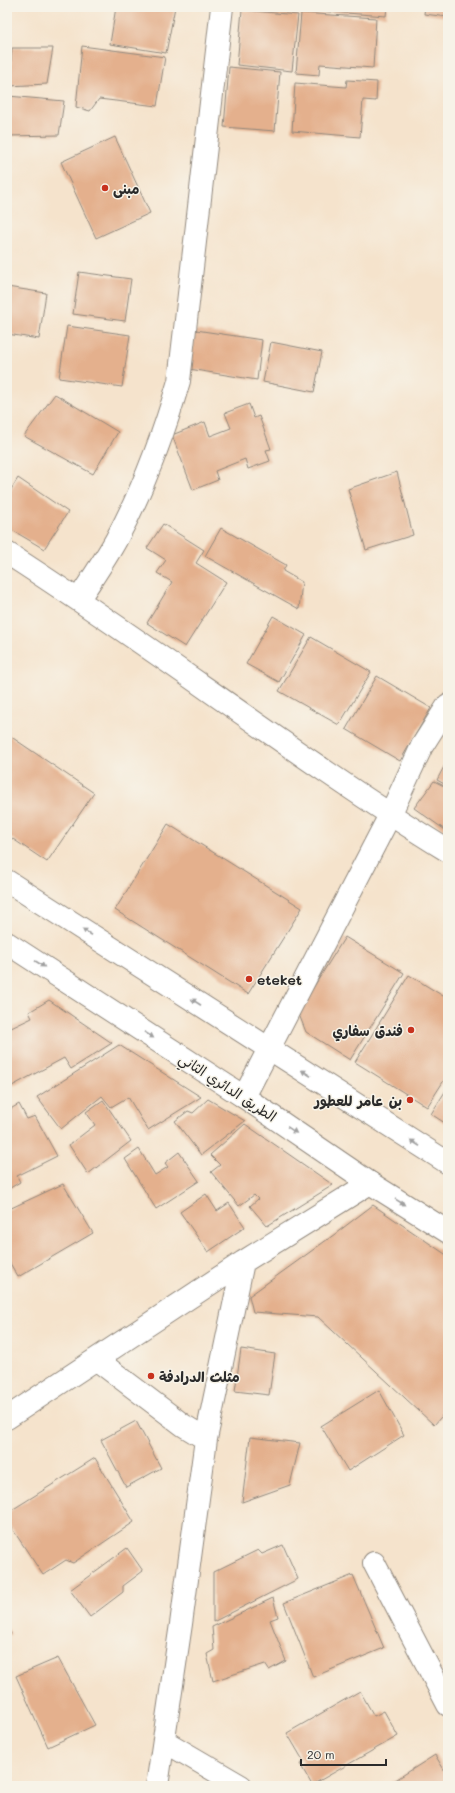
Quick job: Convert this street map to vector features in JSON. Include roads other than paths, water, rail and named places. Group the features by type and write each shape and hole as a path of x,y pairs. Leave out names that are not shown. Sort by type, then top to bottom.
{"street":[{"path":"79,599 116,540 139,492 164,432 179,382 222,7"},
{"path":"7,553 79,599 390,815 448,851"},
{"path":"244,1097 390,815 422,746 448,705"},
{"path":"7,881 448,1164"},
{"name":"الطريق الدائري الثاني","path":"7,943 244,1097 370,1183 448,1232"},
{"path":"7,1418 97,1360 243,1262 370,1183"},
{"path":"157,1786 206,1439 243,1262"},
{"path":"97,1360 183,1425 206,1439"},
{"path":"374,1563 448,1705"},
{"path":"164,1741 241,1786"}],"place":[{"name":"مبنى","path":"105,188"},
{"name":"eteket","path":"249,979"},
{"name":"فندق سفاري","path":"411,1030"},
{"name":"بن عامر للعطور","path":"410,1100"},
{"name":"مثلث الدرادفة","path":"151,1376"}]}
